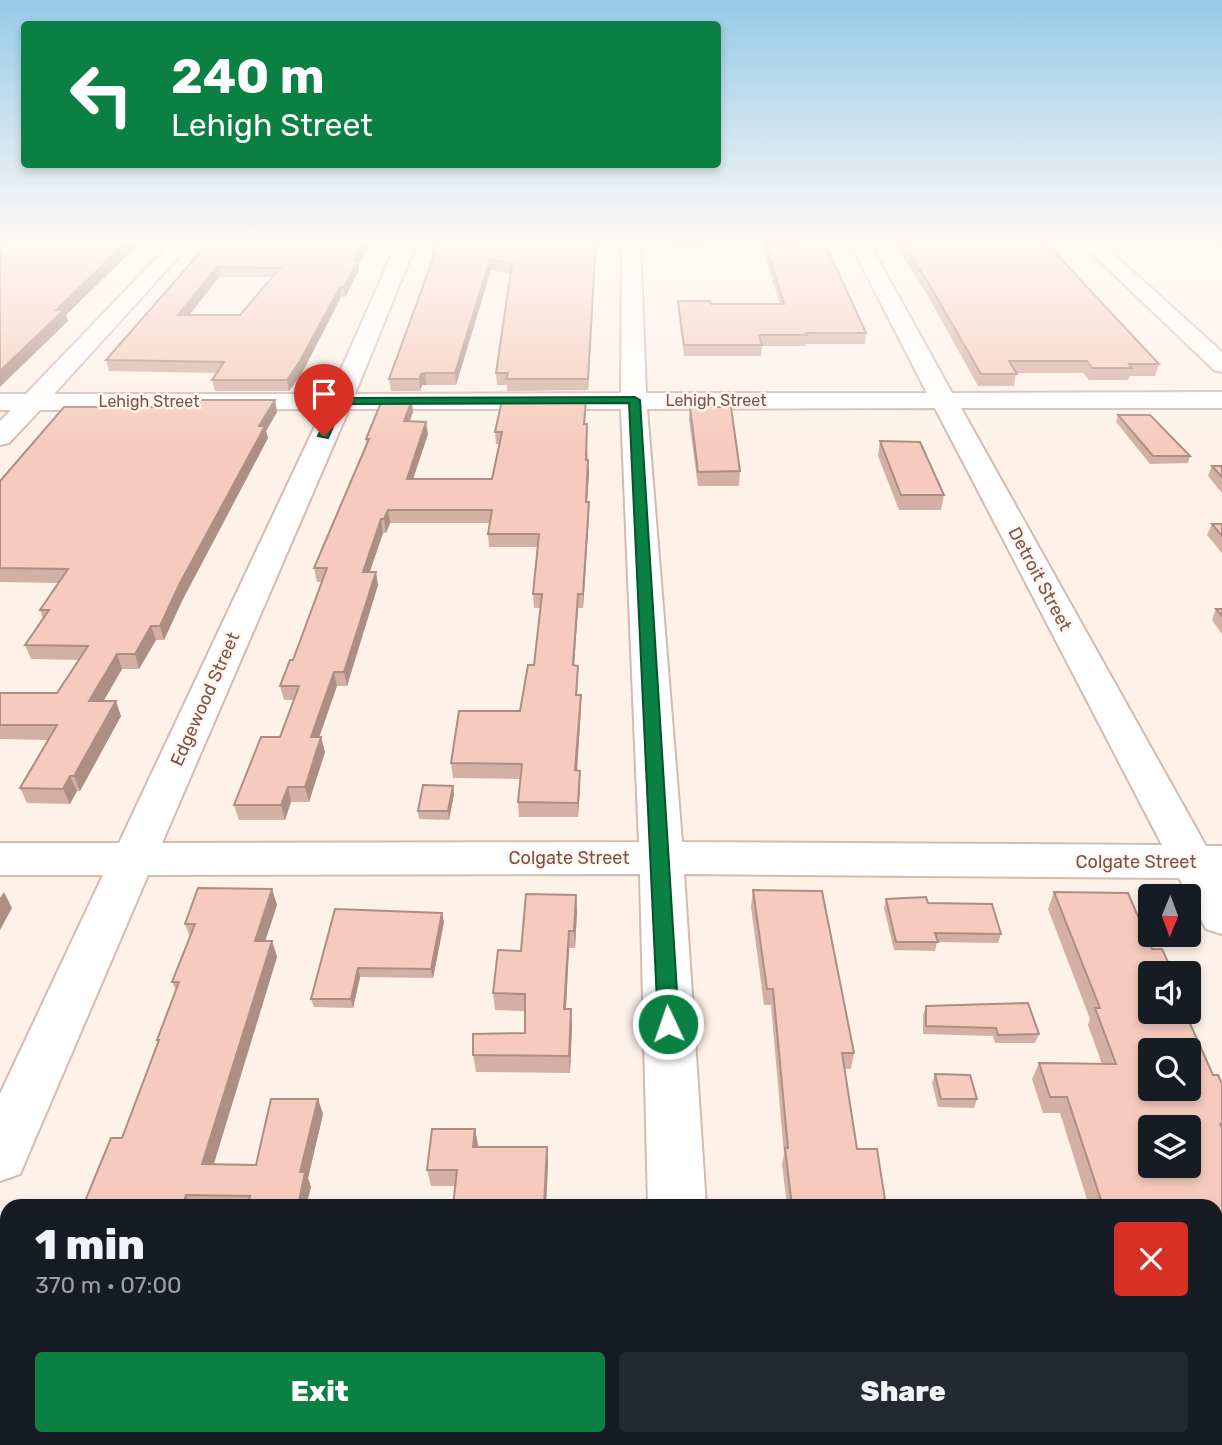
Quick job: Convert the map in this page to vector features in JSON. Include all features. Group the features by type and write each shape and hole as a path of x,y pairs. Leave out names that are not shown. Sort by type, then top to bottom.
{"street":[{"path":"0,438 120,308"},
{"name":"Edgewood Street","path":"0,1155 379,308"},
{"path":"633,308 635,400 661,858 677,1199"},
{"name":"Detroit Street","path":"887,308 907,356 943,400 1208,862 1222,916"},
{"path":"1161,308 1222,365"},
{"name":"Lehigh Street","path":"0,402 635,400 814,395 943,400 1222,400"},
{"name":"Colgate Street","path":"0,859 661,858 1208,862"}],"building":[{"path":"0,308 64,310 0,371"},
{"path":"151,308 183,308 178,315 240,315 246,308 328,308 287,380 212,380 224,362 106,360"},
{"path":"415,308 475,308 455,373 425,373 421,374 419,379 389,379"},
{"path":"505,308 592,308 588,379 506,379 508,373 496,373"},
{"path":"679,308 855,308 866,333 759,335 762,345 684,345"},
{"path":"943,308 1107,308 1159,364 1129,364 1132,368 1092,368 1087,361 1009,361 1017,374 981,374"},
{"path":"199,400 275,400 259,426 265,426 179,585 160,626 151,626 135,654 117,654 89,701 116,701 74,776 70,776 63,789 20,788 57,725 0,725 0,693 57,693 88,646 25,645 49,610 40,610 68,569 0,568 0,481 64,407 194,407"},
{"path":"382,400 412,400 404,421 426,422 407,479 492,479 502,432 495,432 502,400 586,400 586,502 589,502 583,594 578,594 573,665 578,666 576,695 581,695 575,770 580,771 578,803 518,802 522,764 451,763 459,711 520,711 528,665 534,665 542,594 533,594 539,534 488,534 492,510 388,510 384,519 381,519 363,572 376,572 344,672 334,672 311,737 321,737 305,787 288,787 281,805 234,805 261,737 280,737 299,686 280,686 290,660 293,660 327,568 314,568 369,439 366,439"},
{"path":"690,407 731,407 740,471 698,472"},
{"path":"1118,415 1150,415 1190,456 1153,456"},
{"path":"880,441 920,442 944,495 901,495"},
{"path":"1212,466 1222,466 1222,477"},
{"path":"1212,524 1222,524 1222,536"},
{"path":"423,785 453,786 448,811 418,811"},
{"path":"198,888 272,889 255,941 272,941 202,1164 256,1165 271,1099 318,1099 300,1172 305,1172 299,1199 186,1195 185,1199 86,1199 111,1138 122,1138 159,1040 179,982 172,982 195,924 185,924"},
{"path":"753,890 822,891 854,1053 842,1053 857,1149 877,1149 885,1199 791,1199 773,989 767,989"},
{"path":"1054,892 1128,893 1138,916 1138,947 1162,949 1168,961 1138,961 1138,1024 1190,1024 1197,1038 1138,1038 1138,1101 1201,1101 1201,1048 1213,1075 1218,1075 1222,1084 1222,1199 1101,1199 1067,1097 1050,1097 1039,1063 1116,1064 1095,1008 1100,1008"},
{"path":"526,894 576,895 574,931 569,931 564,1009 571,1009 569,1056 473,1055 473,1034 525,1033 525,994 493,993 498,950 521,951"},
{"path":"926,897 928,903 992,904 1001,934 935,933 938,942 896,942 886,899"},
{"path":"335,909 442,913 431,969 358,968 351,999 311,999"},
{"path":"1028,1003 1039,1034 998,1035 996,1028 926,1026 926,1006"},
{"path":"935,1074 970,1075 977,1099 941,1099"},
{"path":"432,1129 475,1129 473,1147 547,1147 544,1199 454,1199 457,1170 427,1170"}],"route":[{"path":"324,436 339,401 635,400 668,1024"}]}
